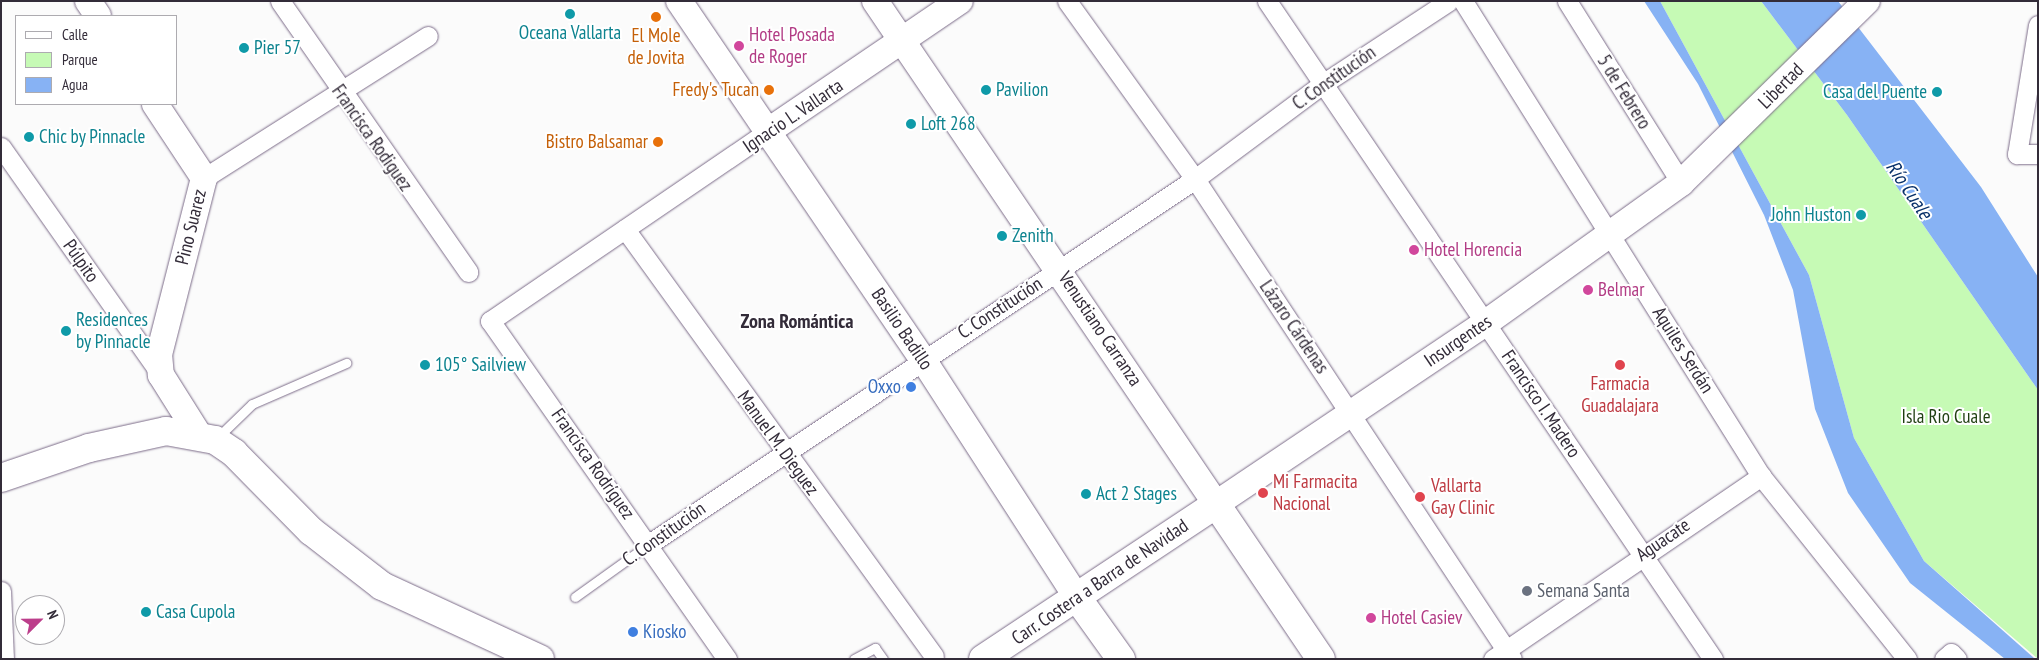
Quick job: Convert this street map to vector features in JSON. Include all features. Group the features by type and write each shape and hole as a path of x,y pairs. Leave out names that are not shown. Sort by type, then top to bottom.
{"main road":[{"path":"88,1 97,15"},
{"name":"Basilio Badillo","path":"679,1 922,358 1078,599 1121,659"},
{"name":"Venustiano Carranza","path":"875,1 1060,269 1321,659"},
{"name":"Ignacio L. Vallarta","path":"767,132 903,43 960,1"},
{"name":"Libertad","path":"1695,171 1867,1"},
{"path":"156,105 204,178"},
{"name":"Insurgentes","path":"1216,504 1487,322 1695,171"},
{"name":"Pino Suarez","path":"204,178 159,354 162,376 207,439"},
{"path":"1,478 89,448 166,431 207,439 234,453 348,563 419,606 523,656"},
{"name":"Carr. Costera a Barra de Navidad","path":"983,659 1078,599 1216,504"}],"street":[{"name":"Francisca Rodiguez","path":"280,1 339,92 468,272"},
{"name":"Lázaro Cárdenas","path":"1068,1 1195,179 1351,413 1504,656"},
{"name":"Francisco I. Madero","path":"1267,1 1487,322 1713,659"},
{"name":"C. Constitución","path":"649,544 922,358 1195,179 1324,83 1449,1"},
{"name":"Aquiles Serdán","path":"1463,1 1611,232 1761,476 1908,659"},
{"name":"5 de Febrero","path":"1567,1 1695,171"},
{"path":"2038,25 2032,91 2017,154 2038,154"},
{"name":"Pino Suarez","path":"204,178 428,36"},
{"name":"Ignacio L. Vallarta","path":"490,321 767,132"},
{"name":"Púlpito","path":"1,147 162,376"},
{"name":"Manuel M. Dieguez","path":"625,229 934,656"},
{"name":"Francisca Rodríguez","path":"490,321 649,544 727,659"},
{"name":"Aguacate","path":"1504,656 1642,554 1761,476"},
{"path":"1,591 4,659"}],"lane":[{"path":"207,439 252,404 346,363"},
{"name":"C. Constitución","path":"575,597 649,544"},
{"path":"854,659 875,648 883,659"}],"green space":[{"name":"Isla Rio Cuale","path":"1660,1 1761,1 1847,115 2038,390 2038,659 1924,561 1854,438 1809,275"}],"water":[{"path":"1644,1 1660,1 1809,275 1854,438 1924,561 2035,659 2005,659 1910,583 1848,493 1815,409 1793,290 1764,215 1698,84"},
{"name":"Río Cuale","path":"1761,1 1838,1 1981,187 2038,277 2038,390 1847,115"}],"place":[{"name":"Oceana Vallarta","path":"570,14"},
{"name":"El Mole de Jovita","path":"656,17"},
{"name":"Hotel Posada de Roger","path":"739,46"},
{"name":"Pier 57","path":"244,48"},
{"name":"Fredy's Tucan","path":"769,90"},
{"name":"Pavilion","path":"986,90"},
{"name":"Casa del Puente","path":"1937,92"},
{"name":"Loft 268","path":"911,124"},
{"name":"Chic by Pinnacle","path":"29,137"},
{"name":"Bistro Balsamar","path":"658,142"},
{"name":"John Huston","path":"1861,215"},
{"name":"Zenith","path":"1002,236"},
{"name":"Hotel Horencia","path":"1414,250"},
{"name":"Belmar","path":"1588,290"},
{"name":"Residences by Pinnacle","path":"66,331"},
{"name":"105° Sailview","path":"425,365"},
{"name":"Farmacia Guadalajara","path":"1620,365"},
{"name":"Oxxo","path":"911,387"},
{"name":"Mi Farmacita Nacional","path":"1263,493"},
{"name":"Act 2 Stages","path":"1086,494"},
{"name":"Vallarta Gay Clinic","path":"1420,497"},
{"name":"Semana Santa","path":"1527,591"},
{"name":"Casa Cupola","path":"146,612"},
{"name":"Hotel Casiev","path":"1371,618"},
{"name":"Kiosko","path":"633,632"}],"district":[{"name":"Zona Romántica","path":"797,321"}]}
